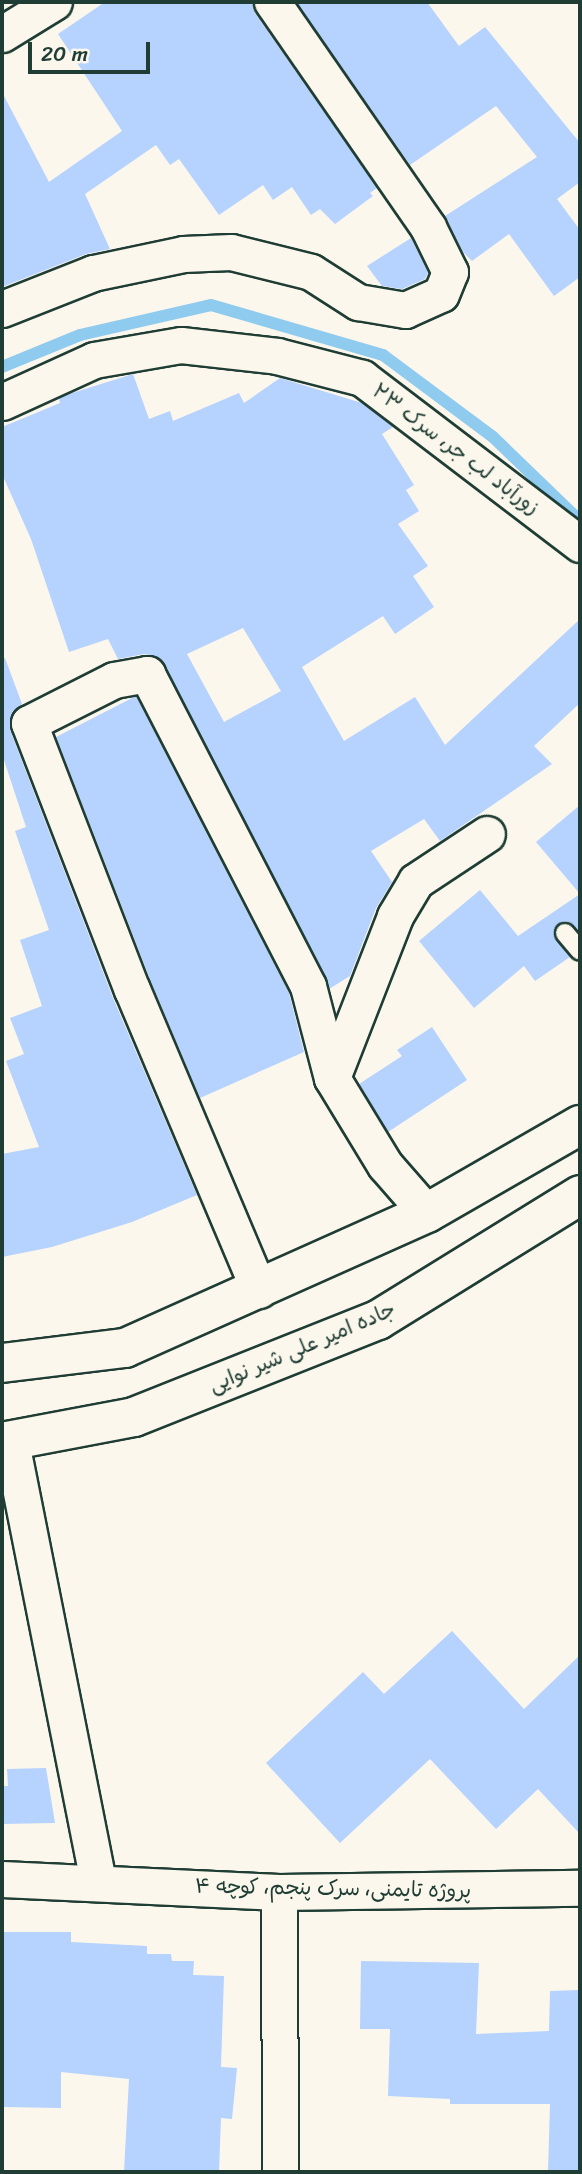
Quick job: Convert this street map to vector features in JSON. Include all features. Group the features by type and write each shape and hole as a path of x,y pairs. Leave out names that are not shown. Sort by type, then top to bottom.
{"main road":[{"path":"2,1363 125,1348 427,1213 580,1125"},
{"name":"جاده امیر علی شیر نوایی","path":"6,1442 134,1417 378,1320 580,1195"}],"street":[{"path":"2,309 93,273 183,254 231,252 312,272 358,302 404,310 441,294 450,272 428,227 272,2"},
{"name":"زورآباد لب جر، سرک ۲۳","path":"2,402 94,360 181,345 277,356 362,378 580,544"},
{"path":"259,1290 132,990 29,723 114,680 147,674 308,986 331,1078 385,1165 427,1213"},
{"path":"331,1078 395,916 416,881 487,834"},
{"path":"6,1442 98,1881"},
{"name":"پروژه تایمنی، سرک پنجم، کوچه ۴","path":"2,1879 98,1881 279,1892 580,1888"},
{"path":"279,1892 280,2172"}],"lane":[{"path":"565,933 580,951"}],"building":[{"path":"105,2 252,2 255,13 377,188 370,193 373,196 335,224 320,209 311,215 292,187 273,200 263,185 219,215 179,159 170,165 156,145 85,194 110,249 86,254 2,287 2,92 49,182 122,131 58,34"},
{"path":"296,2 427,2 459,46 485,27 580,143 580,182 557,199 580,230 580,277 554,296 509,234 472,261 463,252 445,216 537,157 496,106 410,165"},
{"path":"411,238 428,273 425,279 402,289 382,286 367,266"},
{"path":"133,374 149,419 170,411 173,421 239,393 244,403 280,378 362,403 393,427 382,434 414,485 406,490 419,511 398,524 428,566 413,576 434,607 395,634 383,616 302,667 344,741 415,697 445,745 580,619 580,703 534,746 552,764 440,841 424,819 371,851 392,882 376,908 350,976 329,989 164,664 155,656 144,654 118,659 108,639 69,652 31,539 2,474 2,427 60,403 59,398","holes":["243,628 281,691 224,722 187,654"]},
{"path":"5,658 22,704 12,712 10,730 113,998 197,1195 132,1222 52,1247 2,1257 2,1154 39,1147 6,1061 24,1054 10,1018 42,1006 20,940 49,930 15,831 26,827 2,754 2,659"},
{"path":"136,696 289,993 304,1052 200,1098 151,982 56,737"},
{"path":"580,805 580,894 536,842"},
{"path":"480,890 518,936 580,894 580,934 570,923 558,924 554,936 570,957 535,981 524,966 474,1008 419,941"},
{"path":"432,1027 467,1080 388,1132 359,1084 402,1056 397,1050"},
{"path":"452,1631 524,1709 580,1655 580,1834 538,1789 496,1829 430,1759 340,1843 266,1763 363,1672 384,1694"},
{"path":"46,1768 55,1823 2,1824 2,1786 8,1786 7,1769"},
{"path":"2,1932 71,1932 71,1942 147,1946 147,1954 171,1954 172,1961 194,1961 193,1975 224,1976 221,2067 237,2068 232,2119 221,2118 219,2172 124,2171 129,2079 61,2072 61,2108 2,2107"},
{"path":"361,1961 479,1963 476,2034 549,2031 550,1991 580,1990 580,2172 548,2171 550,2104 450,2104 450,2099 388,2096 390,2029 360,2029"}],"waterway":[{"path":"2,367 80,335 211,305 383,355 493,437 580,521"}]}
